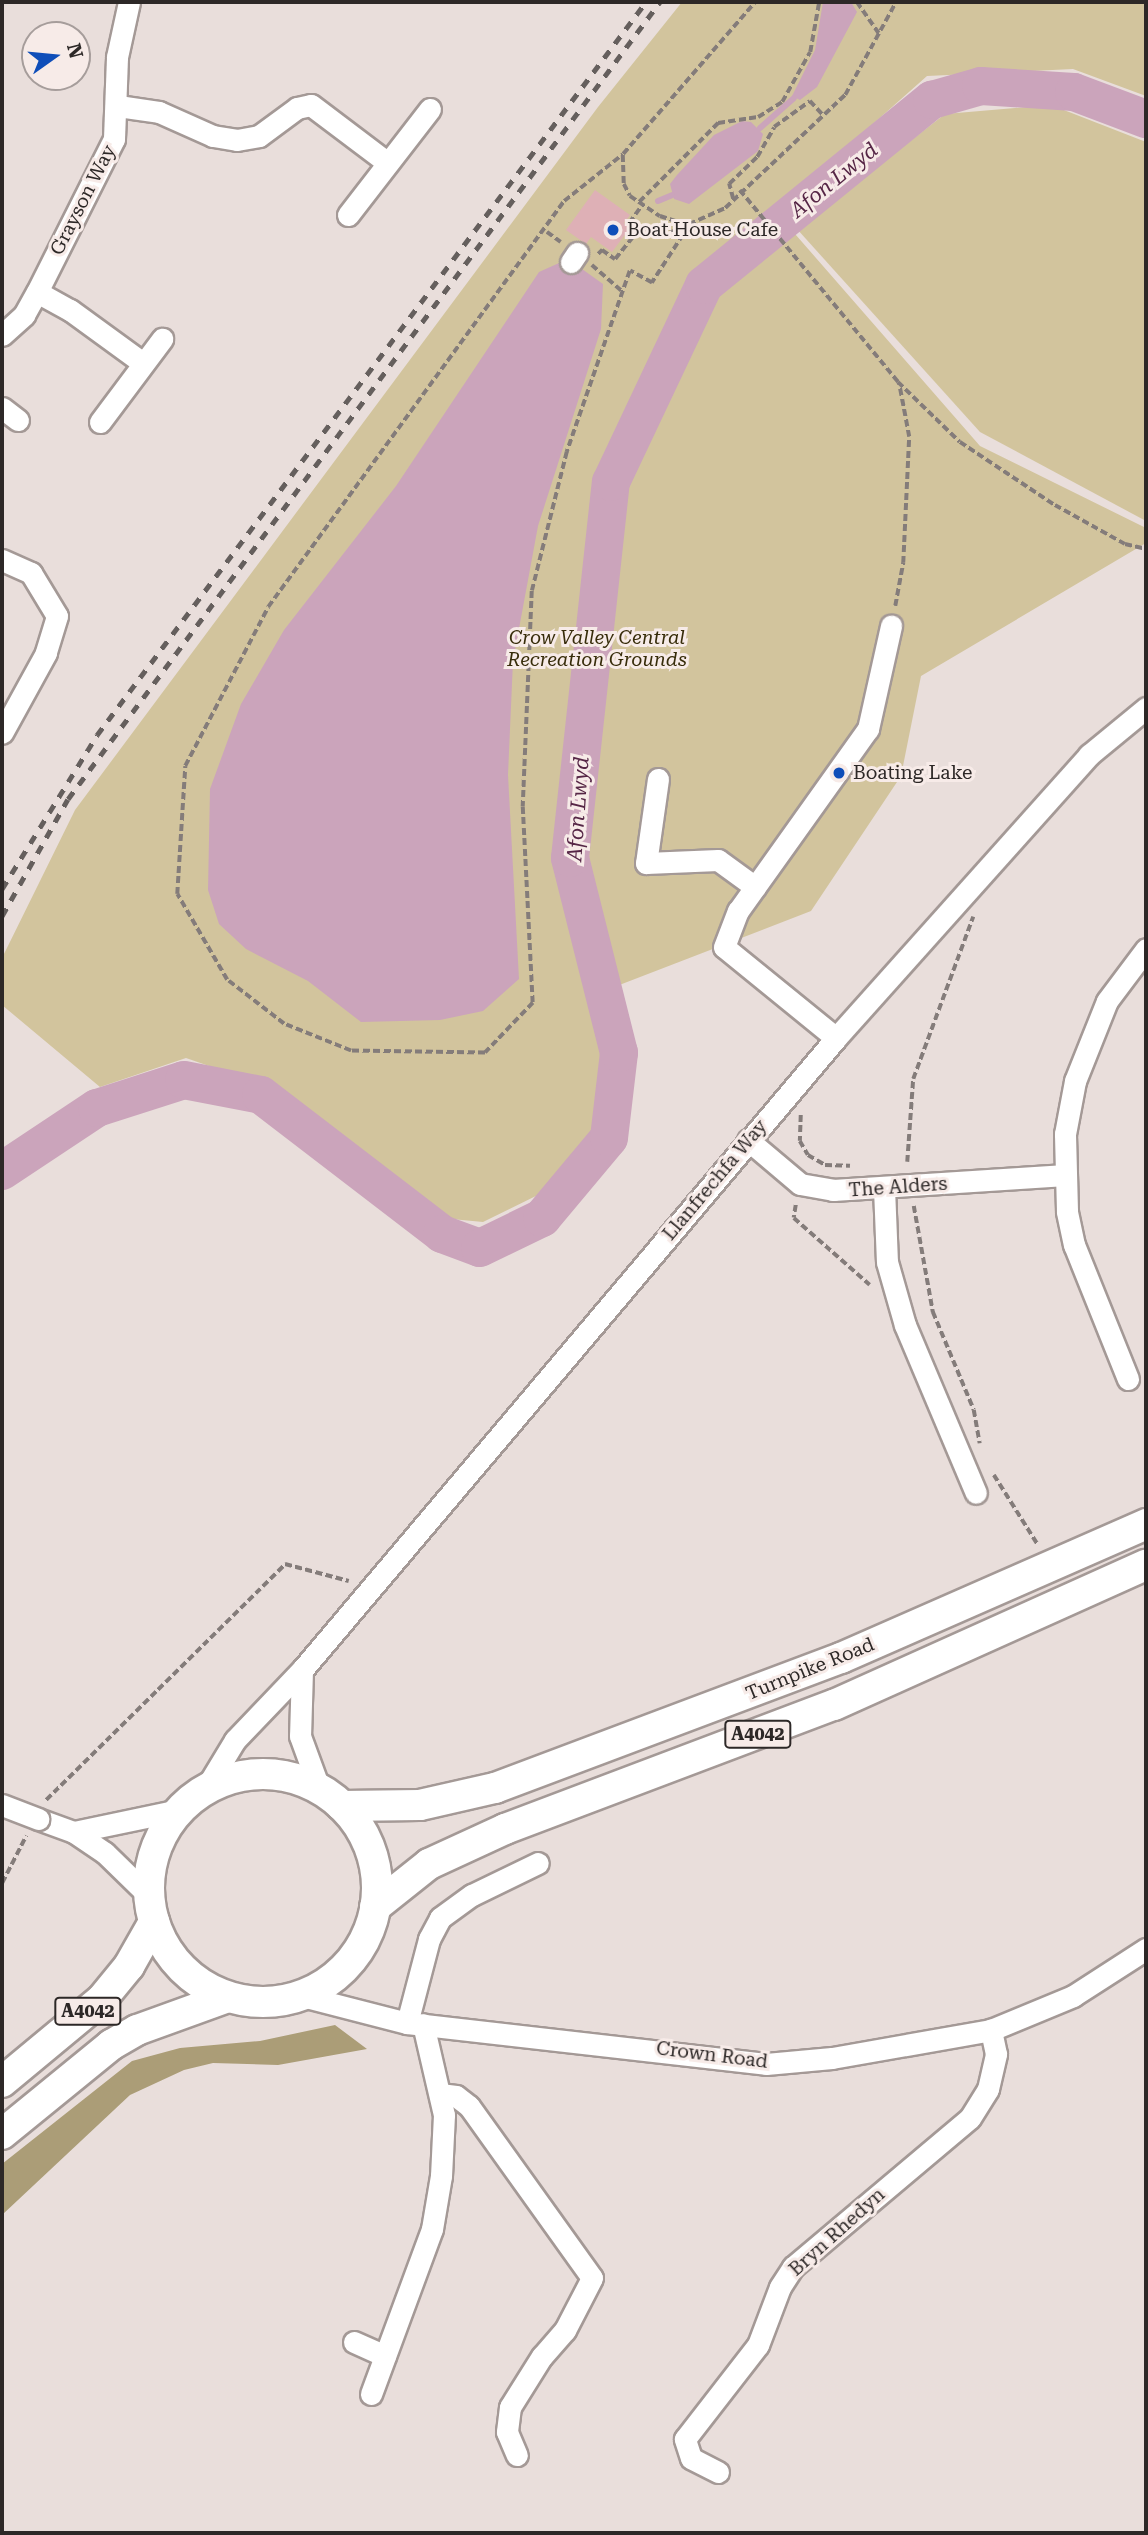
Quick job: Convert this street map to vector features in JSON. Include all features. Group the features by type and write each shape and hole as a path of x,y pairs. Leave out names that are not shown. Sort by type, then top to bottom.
{"highway":[{"name":"Turnpike Road","path":"342,1806 420,1805 495,1788 841,1658 1146,1524"},
{"name":"Turnpike Road","path":"376,1907 429,1864 505,1829 834,1705 1146,1565"},
{"path":"251,1774 298,1779 319,1788 342,1806 372,1853 376,1907 367,1936 351,1961 329,1982 302,1996 265,2002 228,1997 181,1969 151,1909 155,1850 179,1810 206,1788 251,1774"},
{"name":"A4042","path":"2,2082 102,1999 128,1966 151,1909"},
{"name":"A4042","path":"2,2134 111,2045 137,2030 228,1997"}],"street":[{"name":"Grayson Way","path":"2,335 24,314 37,292 114,139 118,106 117,57 129,2"},
{"path":"118,106 159,112 213,136 237,140 260,136 297,108 311,106 388,163"},
{"path":"348,215 430,109"},
{"path":"37,292 70,310 143,363"},
{"path":"100,422 162,339"},
{"path":"2,561 31,573 57,616 46,653 3,727"},
{"path":"836,1038 724,947 738,911 868,729 891,626"},
{"name":"Llanfrechfa Way","path":"206,1788 235,1740 302,1670 836,1038 1089,755 1146,708"},
{"path":"658,779 646,863 718,860 755,887"},
{"path":"1128,1379 1074,1245 1066,1175 1065,1134 1075,1082 1107,1001 1146,949"},
{"name":"The Alders","path":"748,1140 800,1184 833,1191 1066,1175"},
{"path":"884,1188 887,1262 905,1325 976,1493"},
{"path":"302,1670 300,1736 319,1788"},
{"path":"2,1805 74,1832 104,1853 151,1909"},
{"path":"74,1832 179,1810"},
{"path":"371,2394 432,2229 441,2176 444,2115 440,2094 415,2024 429,1939 440,1918 472,1895 538,1863"},
{"name":"Crown Road","path":"302,1996 415,2024 766,2064 832,2058 990,2030 1073,1996 1146,1949"},
{"name":"Bryn Rhedyn","path":"718,2472 691,2458 685,2439 758,2345 780,2287 793,2267 970,2118 988,2089 996,2054 990,2030"},
{"path":"440,2094 456,2096 469,2106 593,2278 565,2330 542,2356 510,2407 507,2432 517,2455"},
{"path":"354,2342 385,2356"}],"path":[{"path":"689,226 652,283 630,271 567,452 532,591 523,807 533,1003 485,1053 351,1052 284,1024 228,980 177,894 185,766 268,607 565,201 623,154 755,2"},
{"path":"640,231 629,223 641,204 718,122 758,117 782,102 810,52 819,2"},
{"path":"857,2 879,33"},
{"path":"579,259 602,250 615,259 640,231 647,228 660,237 725,208 740,190 845,95 896,2"},
{"path":"733,199 729,184 757,157 774,127 810,101 823,115"},
{"path":"623,154 624,184 641,204 689,226"},
{"path":"740,190 898,382 960,442 1055,505 1125,544 1146,549"},
{"path":"891,626 903,563 909,437 898,382"},
{"path":"964,922 973,912 972,925 913,1079 909,1162 933,1312 974,1410 981,1448"},
{"path":"808,1105 800,1115 800,1141 808,1155 825,1165 860,1165"},
{"path":"897,1163 909,1162"},
{"path":"2,1883 26,1840 35,1816 63,1779 285,1564 372,1587"}],"green space":[{"name":"Crow Valley Central Recreation Grounds","path":"682,2 1146,2 1146,96 1073,69 927,76 775,211 980,446 1146,528 1146,543 921,676 901,776 811,911 596,994 611,1060 602,1131 544,1192 483,1222 441,1218 284,1092 186,1058 100,1087 2,1005 2,958 75,810 598,107"},
{"path":"1051,105 1146,142 1146,521 980,432 797,229 945,114"}],"shaded area":[{"path":"823,2 851,2 857,12 817,87 800,100 792,96 815,50"},
{"path":"742,121 751,122 763,134 758,151 689,204 674,199 670,184 677,175 714,135"},
{"path":"568,259 603,284 601,329 538,526 513,661 508,775 519,979 483,1011 440,1020 361,1022 308,981 246,949 219,924 208,890 210,789 241,704 284,630 396,486 539,272"},
{"path":"335,2025 367,2049 278,2065 213,2063 184,2070 130,2095 2,2215 2,2164 132,2061 180,2048 260,2041"}],"building":[{"path":"595,190 630,215 624,223 630,228 612,252 591,237 586,244 566,230"}],"waterway":[{"name":"Afon Lwyd","path":"2,1171 97,1108 184,1080 261,1095 442,1234 480,1248 542,1218 609,1138 619,1053 570,858 611,482 704,285 932,100 981,86 1074,92 1146,119"},
{"path":"760,128 794,98"},
{"path":"658,201 672,195"}],"railway":[{"path":"2,889 97,735 646,2"},
{"path":"2,916 68,799 660,2"}],"place":[{"name":"Boat House Cafe","path":"613,230"},
{"name":"Boating Lake","path":"839,773"}]}
